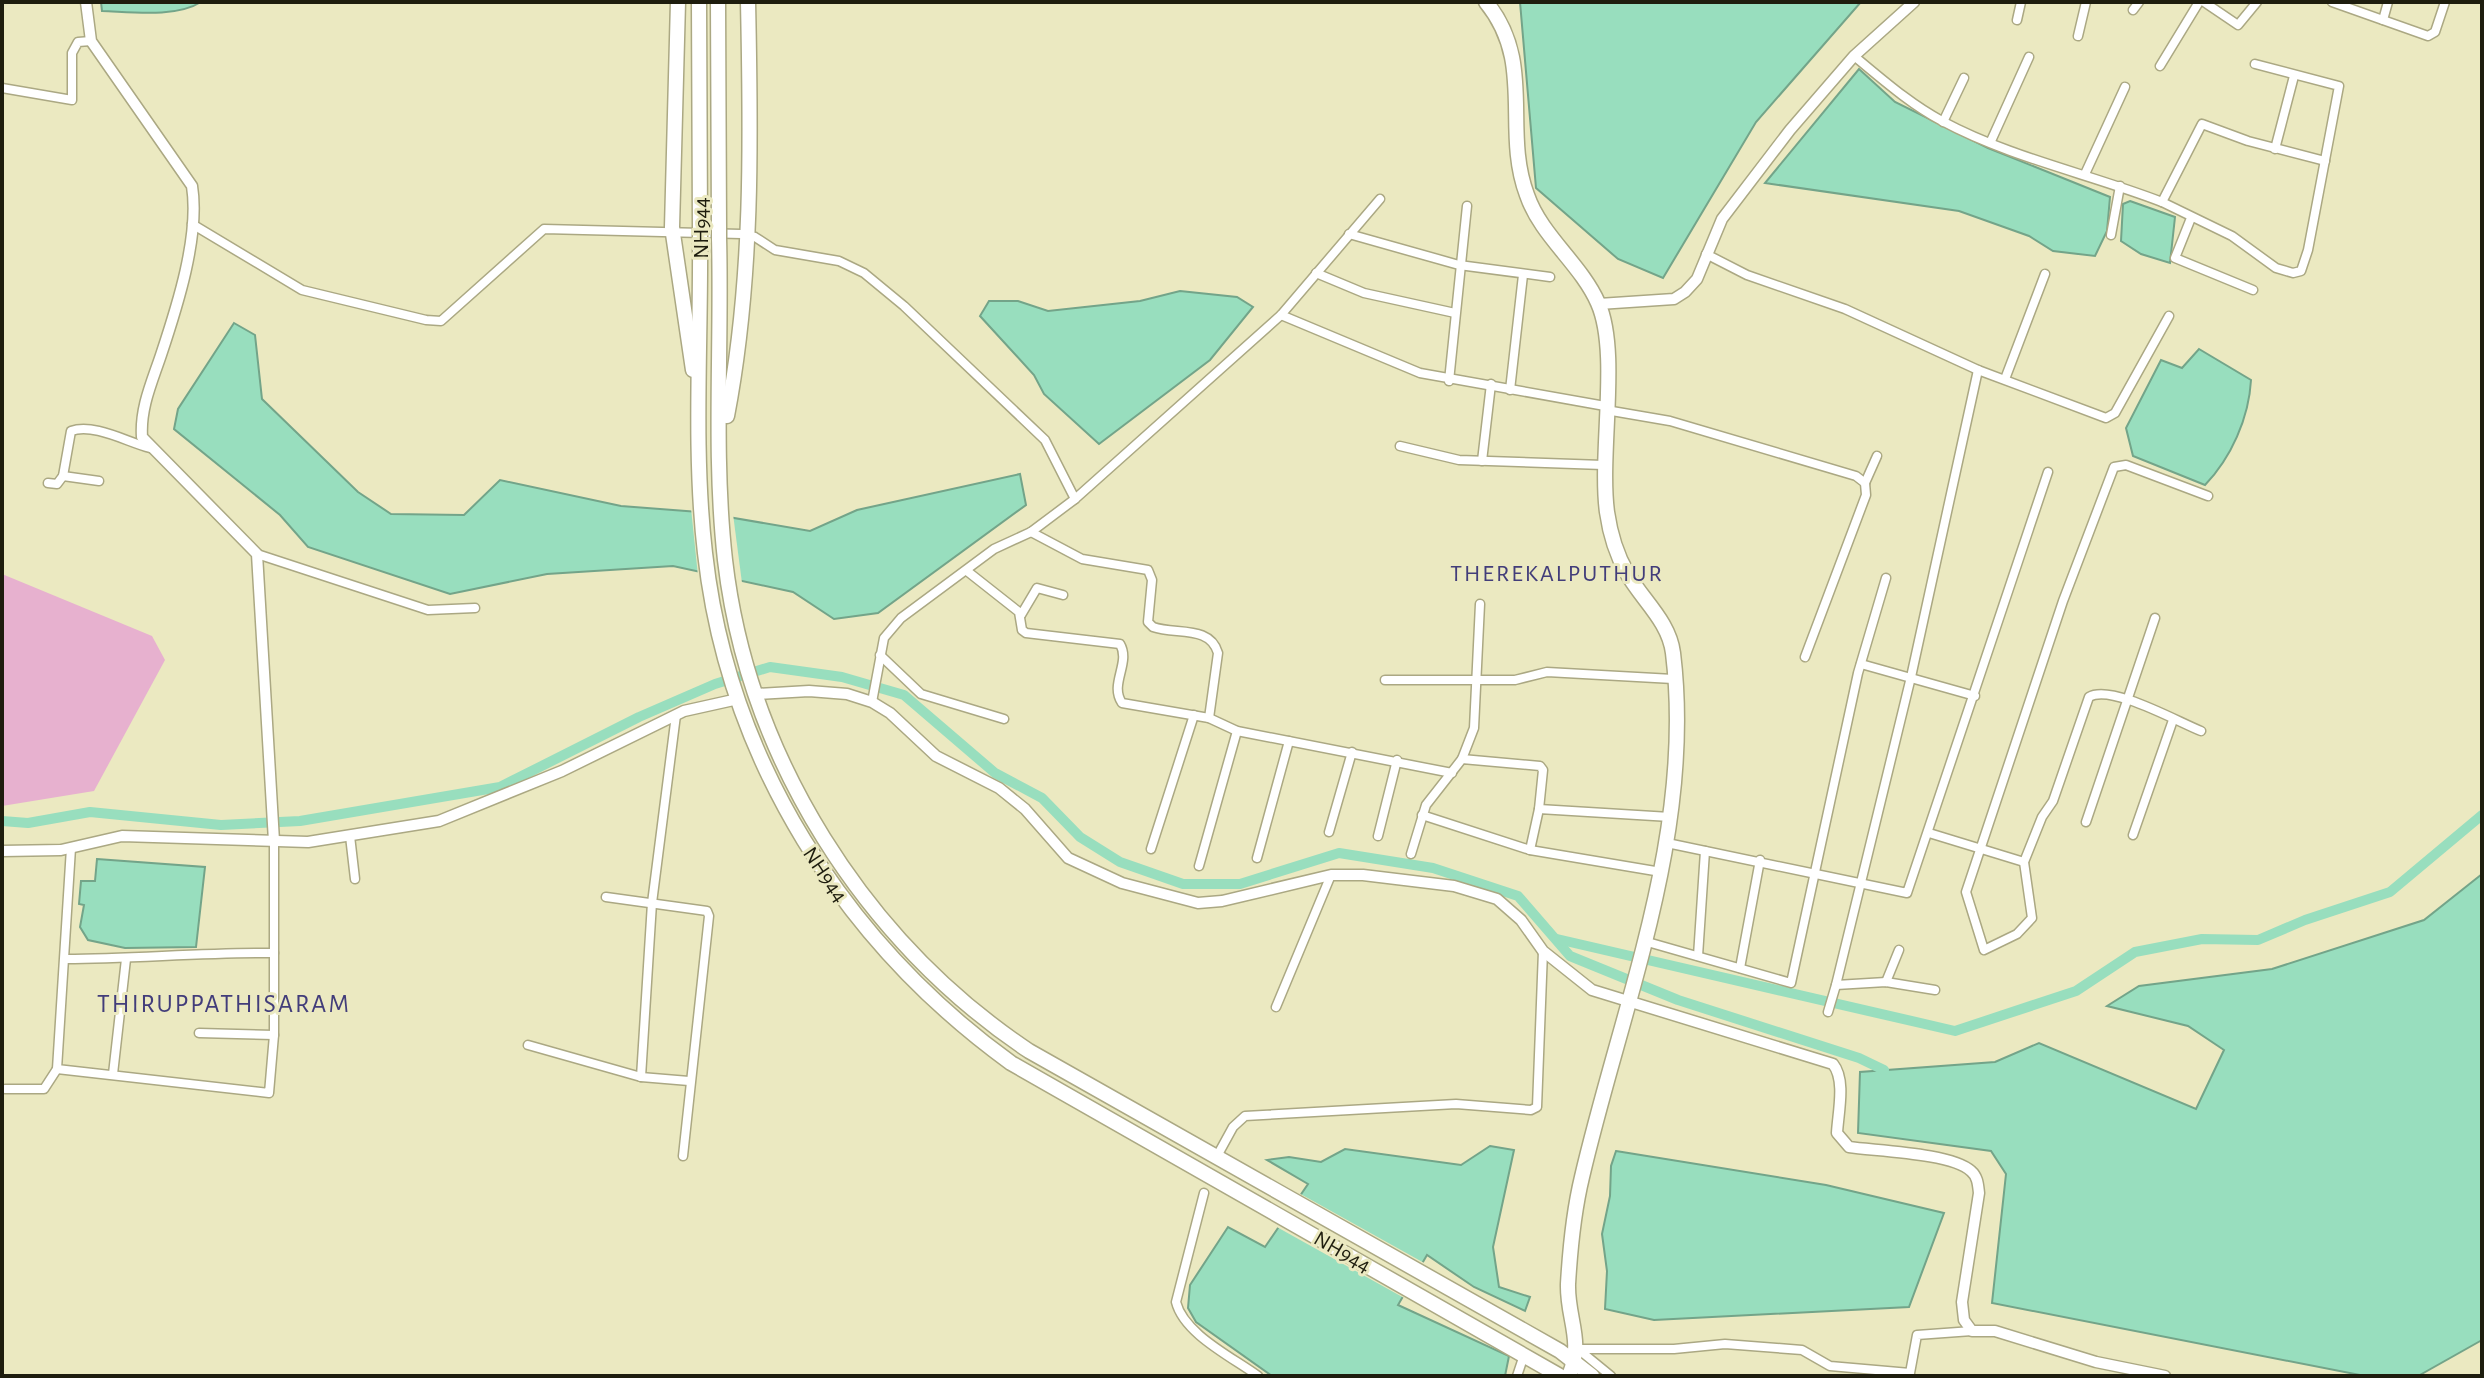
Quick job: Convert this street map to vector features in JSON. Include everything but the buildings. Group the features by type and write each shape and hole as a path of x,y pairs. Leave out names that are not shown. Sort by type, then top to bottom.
{"main road":[{"path":"678,2 670,193 672,233 701,434"},
{"name":"NH944","path":"699,2 701,473 710,586 736,694 775,789 815,861 853,915 923,990 966,1028 1030,1075 1560,1376"},
{"name":"NH944","path":"718,2 720,474 729,584 755,689 790,777 829,847 872,907 921,961 1005,1035 1422,1274 1576,1355 1592,1376"},
{"path":"720,449 733,381 748,235 748,2"},
{"path":"1486,2 1504,26 1515,65 1521,174 1527,198 1599,304 1608,350 1603,465 1610,535 1627,574 1662,621 1673,651 1671,817 1630,999 1581,1180 1568,1287 1576,1355 1569,1376"}],"street":[{"path":"86,2 91,41 192,186 192,224 175,311 141,417 142,437 257,554 428,610 475,608"},
{"path":"1599,304 1674,299 1697,279 1722,219 1854,56 1914,2"},
{"path":"2017,20 2021,2"},
{"path":"2078,36 2086,2"},
{"path":"2133,10 2139,2"},
{"path":"2160,66 2201,2 2238,25 2257,2"},
{"path":"2332,2 2431,35 2437,28 2445,2"},
{"path":"2383,20 2388,2"},
{"path":"2,88 72,100 72,53 78,42 91,41"},
{"path":"1854,56 1903,96 1943,122 2040,161 2162,202 2232,236 2276,268 2293,273 2301,271 2339,86 2255,64"},
{"path":"1991,141 2029,57"},
{"path":"2275,149 2294,76"},
{"path":"1943,122 1964,78"},
{"path":"2085,174 2125,87"},
{"path":"2162,202 2202,124 2275,149 2325,161"},
{"path":"2111,235 2120,186"},
{"path":"872,696 884,638 901,618 994,549 1031,532 1075,499 1281,315 1380,199"},
{"path":"1449,381 1467,206"},
{"path":"2191,218 2175,258 2253,290"},
{"path":"192,224 302,290 441,321 544,229 748,235 775,250 839,261 864,273 904,306 1045,440 1075,499"},
{"path":"1349,234 1459,265 1550,277"},
{"path":"1706,254 1747,275 1845,309 1978,370 2096,416 2111,417 2169,316"},
{"path":"1316,273 1364,293 1455,313"},
{"path":"2005,379 2045,274"},
{"path":"1510,390 1523,275"},
{"path":"1281,315 1420,373 1449,381 1491,384 1670,421 1856,476 1865,483"},
{"path":"1828,1012 1911,677 1978,370"},
{"path":"1482,461 1491,384"},
{"path":"48,483 57,484 63,476 71,431 79,428 150,448"},
{"path":"1400,446 1426,454 1482,461 1603,465"},
{"path":"1805,657 1866,495 1865,483 1877,456"},
{"path":"2201,731 2126,699 2099,693 2089,697 2053,801 2042,817 2024,862 2032,918 2017,934 1984,950 1966,892 2063,601 2114,467 2126,465 2208,496"},
{"path":"1667,843 1907,893 2048,472"},
{"path":"63,476 99,481"},
{"path":"1031,532 1082,559 1148,570 1152,580 1148,622 1153,627 1206,636 1216,644 1218,653 1209,718"},
{"path":"57,1069 269,1093 274,1035 274,836 257,554"},
{"path":"967,571 1021,615"},
{"path":"1643,946 1698,956 1791,983 1861,664 1886,578"},
{"path":"1063,595 1037,588 1021,615 1022,630 1026,633 1120,644 1124,656 1116,690 1122,703 1209,718 1237,731 1452,773"},
{"path":"1411,854 1422,815 1462,759 1474,728 1480,604"},
{"path":"2086,822 2155,618"},
{"path":"880,655 921,694 1004,719"},
{"path":"1861,664 1975,696"},
{"path":"1385,680 1515,680 1547,672 1673,679"},
{"path":"755,689 872,696 936,756 999,788 1025,809 1068,858 1122,883 1198,903 1222,901 1331,875 1363,875 1454,886 1497,899 1521,920 1543,951 1592,990 1630,999 1833,1064 1838,1070 1840,1084 1837,1133 1843,1143 1945,1161 1971,1171 1978,1181 1979,1193 1961,1308 1972,1331"},
{"path":"2,851 43,852 122,836 274,836 308,842 439,821 562,771 676,715 736,694"},
{"path":"641,1077 652,903 676,715"},
{"path":"1151,849 1194,715"},
{"path":"2133,835 2173,720"},
{"path":"1199,866 1237,731"},
{"path":"1257,858 1289,741"},
{"path":"1329,832 1352,752"},
{"path":"1462,759 1540,766 1543,770 1530,850"},
{"path":"1378,836 1397,760"},
{"path":"1539,809 1671,817"},
{"path":"1422,815 1530,850 1661,872"},
{"path":"1929,833 2024,862"},
{"path":"350,836 355,879"},
{"path":"5,1089 44,1089 57,1069 71,848"},
{"path":"1698,956 1705,851"},
{"path":"1740,968 1760,860"},
{"path":"1276,1007 1331,875"},
{"path":"606,897 707,911 709,916 683,1156"},
{"path":"1886,982 1899,950"},
{"path":"1216,1158 1233,1127 1245,1116 1456,1104 1531,1110 1537,1107 1543,951"},
{"path":"66,959 126,959 198,952 274,953"},
{"path":"113,1074 126,959"},
{"path":"1836,985 1886,982 1935,990"},
{"path":"199,1033 274,1035"},
{"path":"528,1045 641,1077 689,1081"},
{"path":"1204,1193 1176,1302 1178,1311 1187,1324 1258,1376"},
{"path":"1576,1355 1725,1344 1802,1350 1830,1366 1910,1373 1917,1335 1995,1331 2096,1362 2165,1376"},
{"path":"1517,1376 1524,1355"},
{"path":"1576,1355 1611,1376"}],"shaded area":[{"path":"101,2 201,2 179,10 153,13 102,11"},
{"path":"1520,2 1861,2 1756,122 1663,278 1618,259 1536,188"},
{"path":"1859,69 1895,102 1988,148 2110,197 2107,231 2095,256 2053,251 2029,236 1959,211 1765,183"},
{"path":"2130,201 2175,217 2170,263 2141,254 2121,241 2123,204"},
{"path":"1180,291 1237,297 1253,307 1210,360 1099,444 1044,394 1034,375 980,316 989,301 1018,301 1048,311 1140,301"},
{"path":"234,323 255,335 262,399 358,492 391,514 464,515 500,480 621,506 699,512 810,531 857,510 1020,474 1026,505 878,613 834,619 793,592 673,566 547,574 450,594 308,547 280,515 174,429 178,409"},
{"path":"2199,349 2251,380 2247,409 2237,437 2223,463 2205,485 2133,456 2126,428 2161,360 2182,368"},
{"path":"2,574 152,636 165,660 94,791 2,806"},
{"path":"97,859 205,867 196,947 125,948 88,940 80,927 84,905 79,904 81,881 95,881"},
{"path":"2482,874 2482,1340 2418,1376 2365,1376 1992,1303 2006,1174 1991,1151 1858,1133 1860,1072 1995,1062 2039,1043 2196,1109 2224,1050 2188,1026 2107,1006 2139,986 2272,969 2424,920"},
{"path":"1490,1146 1514,1150 1493,1247 1499,1287 1530,1297 1525,1311 1474,1287 1427,1255 1398,1305 1509,1356 1505,1376 1272,1376 1196,1322 1188,1308 1190,1285 1228,1227 1265,1247 1308,1184 1267,1160 1289,1157 1321,1162 1345,1149 1461,1165"},
{"path":"1616,1151 1826,1185 1944,1213 1909,1307 1654,1320 1605,1309 1607,1271 1602,1234 1610,1196 1611,1166"}],"pier":[{"path":"691,508 733,514 742,583 698,576"},
{"path":"1297,1192 1426,1264 1406,1299 1275,1226"}],"waterway":[{"path":"2,821 28,823 90,812 221,825 300,821 500,787 639,717 715,684 770,667 842,677 904,695 995,773 1042,798 1080,837 1120,862 1183,884 1240,884 1339,853 1433,868 1518,896 1570,956 1678,1000 1859,1058 1884,1070"},
{"path":"1557,939 1955,1031 2076,991 2135,952 2202,939 2258,940 2305,920 2390,892 2482,815"}],"district":[{"name":"THEREKALPUTHUR","path":"1557,573"},
{"name":"THIRUPPATHISARAM","path":"224,1003"}]}
